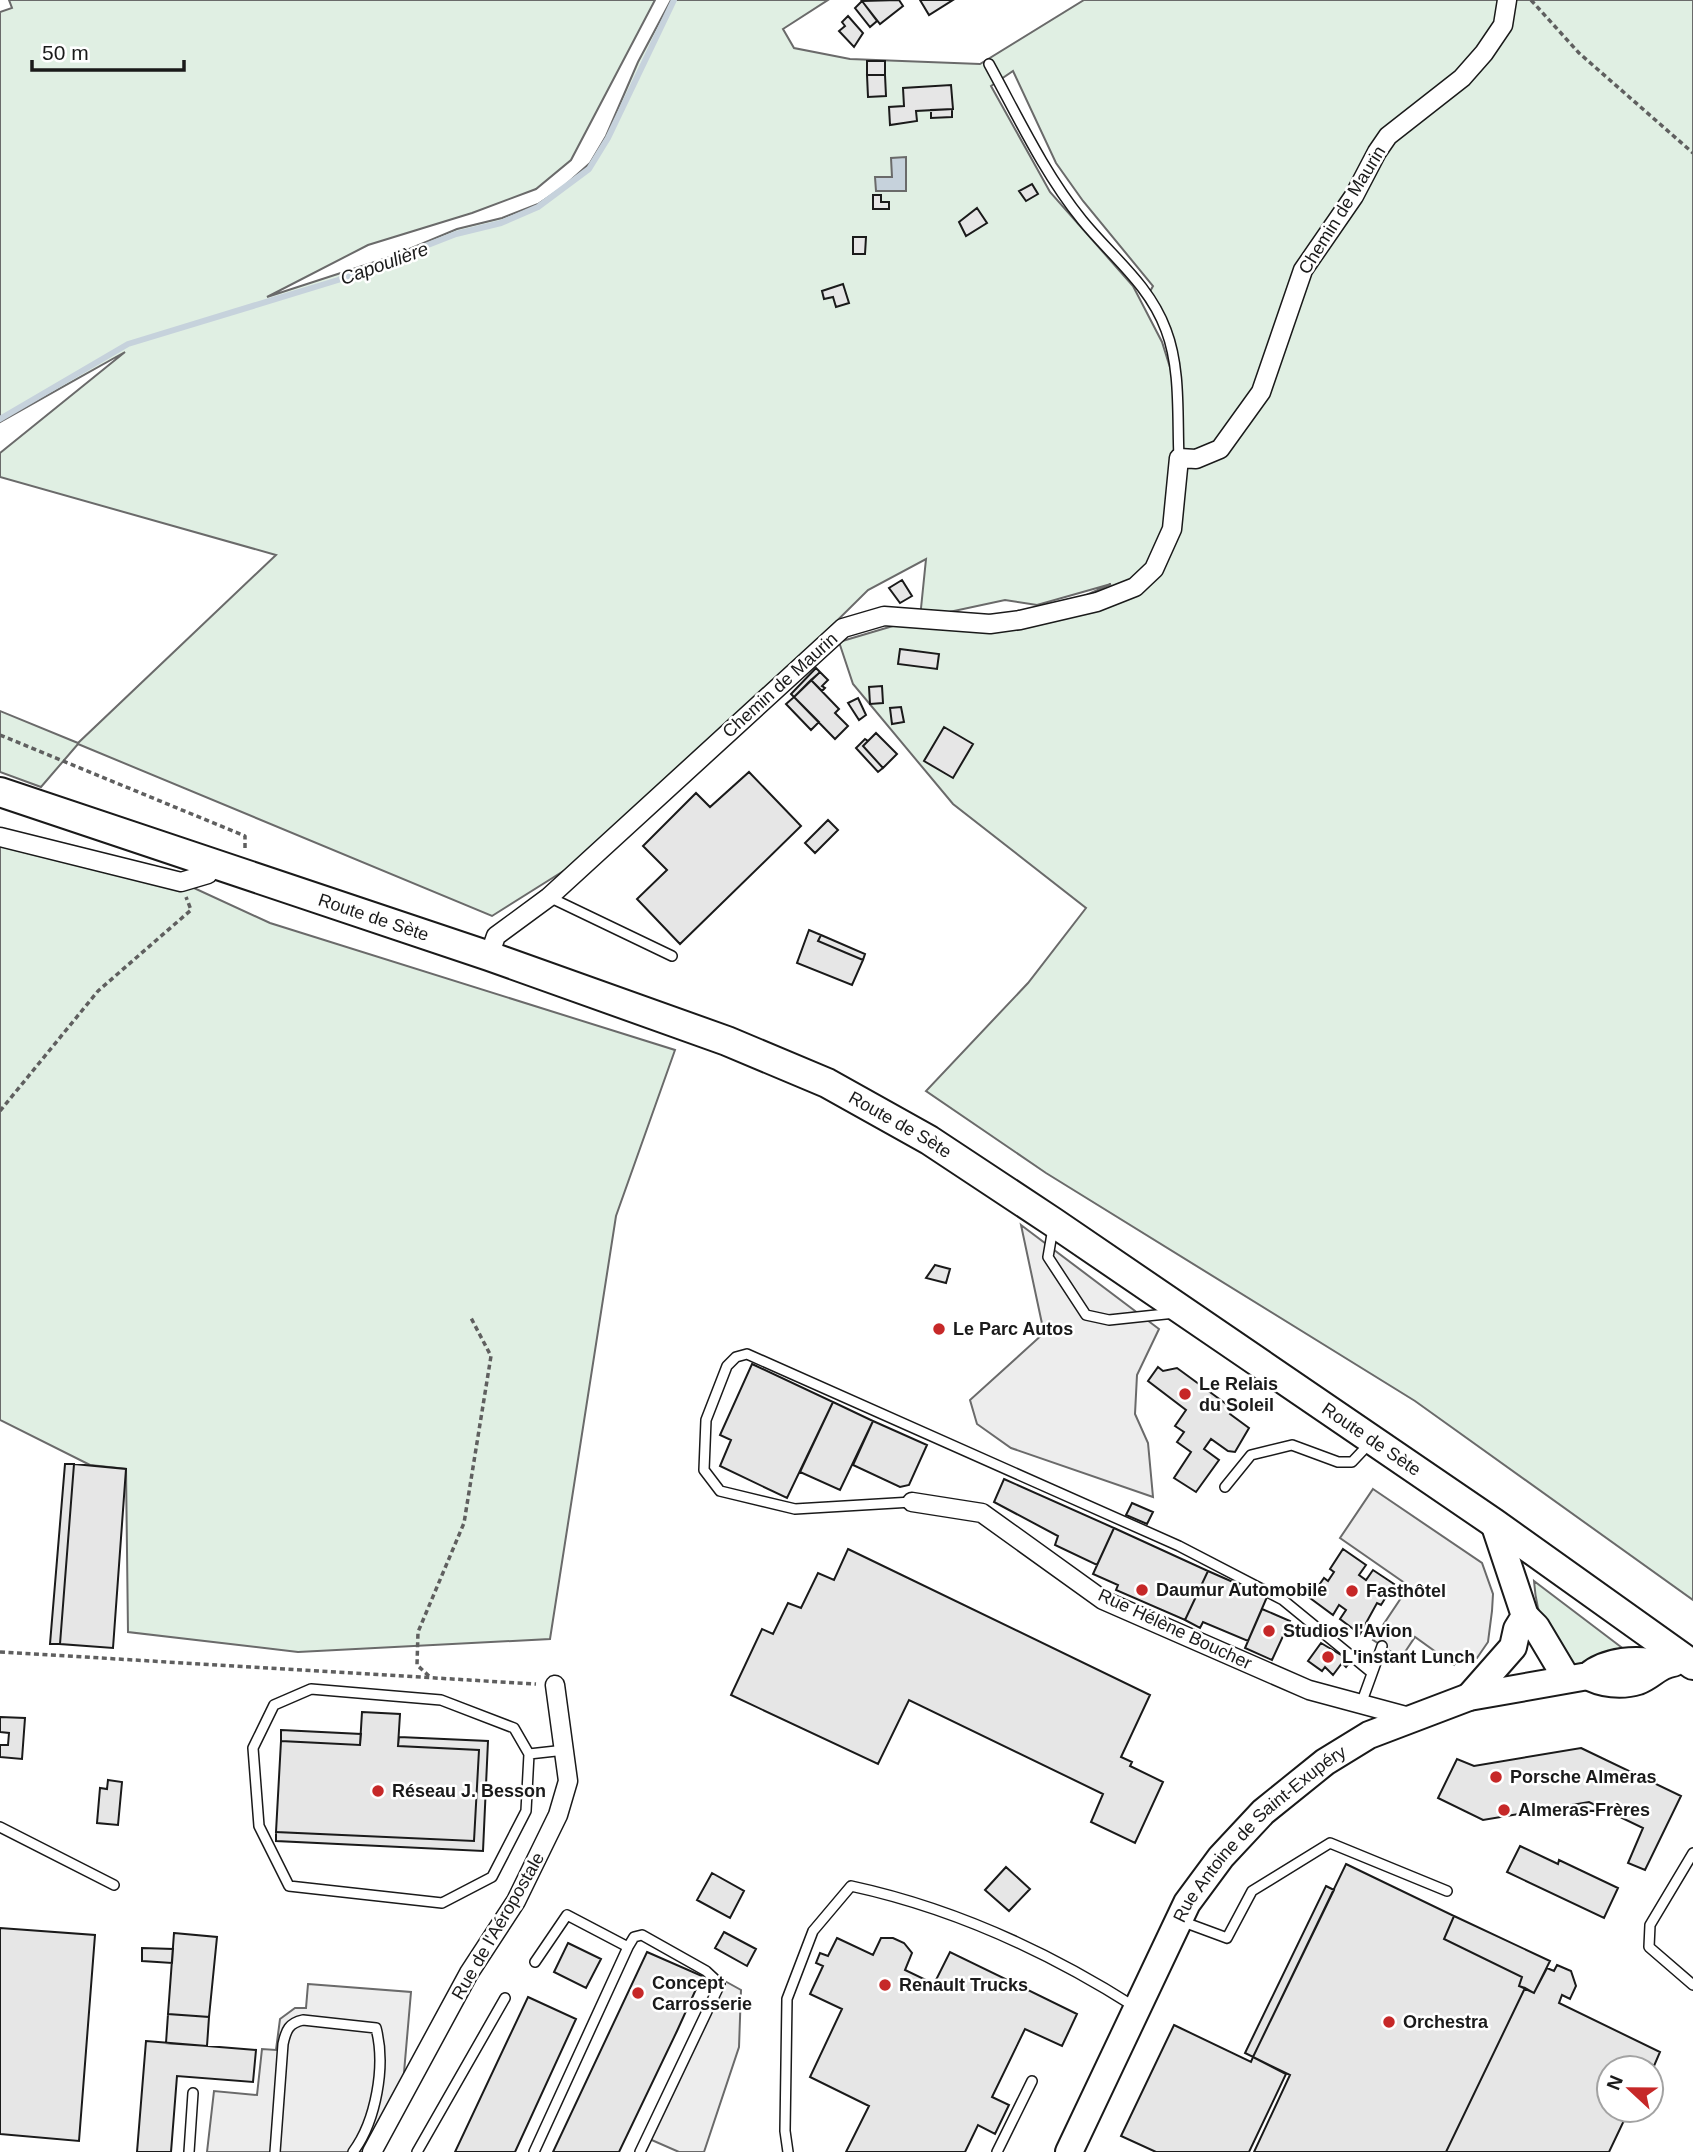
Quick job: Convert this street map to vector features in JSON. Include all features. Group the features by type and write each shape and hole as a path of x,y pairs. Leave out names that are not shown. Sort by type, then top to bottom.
{"main road":[{"name":"Route de Sète","path":"0,792 489,956 727,1041 827,1083 917,1133 1054,1223 1494,1523 1683,1663"}],"street":[{"name":"Chemin de Maurin","path":"489,956 496,936 549,897 843,628 884,616 990,624 1020,620 1097,602 1135,587 1154,569 1168,539 1179,458 1196,459 1220,449 1261,392 1303,270 1354,196 1377,152 1388,136 1462,78 1484,53 1503,25 1507,0"},
{"path":"0,837 181,882 208,874 214,863"},
{"name":"Rue Hélène Boucher","path":"912,1502 982,1513 1103,1600 1309,1690 1413,1718"},
{"path":"1494,1523 1525,1616 1577,1678"},
{"path":"1469,1697 1513,1647 1517,1629 1525,1616"},
{"name":"Rue Antoine de Saint-Exupéry","path":"1069,2152 1179,1920 1221,1857 1296,1784 1368,1735 1469,1697 1577,1678 1597,1668 1644,1659 1683,1663"},
{"name":"Rue de l'Aéropostale","path":"372,2152 469,1973 516,1900 541,1852 568,1781 555,1685"}],"lane":[{"path":"989,64 1051,178 1083,221 1136,276 1167,330 1174,362 1179,458"},
{"path":"549,897 672,956"},
{"path":"1054,1223 1048,1257 1086,1315 1110,1320 1185,1312"},
{"path":"912,1502 795,1510 720,1491 704,1470 704,1441 706,1420 727,1366 736,1357 747,1354 1179,1546 1283,1600 1371,1672"},
{"path":"1225,1487 1251,1455 1292,1445 1338,1462 1352,1462 1373,1440"},
{"path":"1361,1704 1382,1646"},
{"path":"311,1689 441,1700 514,1728 529,1754 526,1811 492,1877 442,1903 289,1886 260,1826 253,1748 274,1705 311,1689"},
{"path":"529,1754 565,1749"},
{"path":"0,1827 114,1885"},
{"path":"1179,1920 1227,1938 1252,1891 1330,1843 1447,1891"},
{"path":"1693,1853 1650,1925 1648,1934 1649,1947 1693,1985"},
{"path":"788,2152 785,2131 787,1999 813,1931 851,1886 910,1899 986,1928 1091,1979 1136,2008"},
{"path":"535,1962 567,1915 628,1947"},
{"path":"534,2152 628,1947 634,1937 642,1935 706,1971 720,1984 640,2152"},
{"path":"417,2152 505,1998"},
{"path":"275,2152 283,2044 286,2031 293,2022 303,2020 376,2028 380,2043 375,2098 366,2135 354,2152"},
{"path":"997,2152 1032,2081"},
{"path":"189,2152 193,2093"}],"path":[{"path":"1531,0 1579,53 1693,153"},
{"path":"0,735 245,836 245,874"},
{"path":"0,1111 98,991 191,909 181,882"},
{"path":"430,1678 417,1665 418,1632 464,1523 491,1356 470,1316"},
{"path":"0,1652 555,1685"}],"green space":[{"path":"9,0 655,0 571,160 536,189 472,213 368,245 267,297 390,257 457,229 502,218 538,204 563,187 590,163 606,136 638,62 671,0 828,0 783,29 794,48 850,59 980,64 1084,0 1693,0 1693,1600 1415,1401 1046,1173 926,1091 1028,983 1086,908 953,804 853,684 839,642 920,618 926,559 868,590 771,686 581,860 492,916 78,744 41,787 0,772 0,711 78,743 276,555 0,477 0,453 125,352 0,422 0,12 12,8","holes":["1013,71 1056,163 1083,201 1153,286 1148,295 1174,362 1173,377 1162,342 1133,286 1050,192 991,86","1111,584 1042,615 926,617 1005,600 1037,605"]},
{"path":"0,837 181,882 270,923 675,1050 616,1216 550,1639 298,1652 128,1632 126,1469 90,1465 0,1420"},
{"path":"1534,1581 1625,1650 1618,1656 1574,1665 1545,1627 1535,1595"}],"shaded area":[{"path":"906,157 906,191 876,191 875,177 892,177 891,158"},
{"path":"1021,1225 1159,1329 1137,1375 1135,1414 1148,1443 1153,1497 1011,1448 977,1424 970,1400 1044,1333"},
{"path":"1373,1489 1482,1563 1493,1594 1488,1642 1477,1658 1465,1651 1454,1665 1415,1637 1401,1658 1373,1640 1409,1586 1340,1538"},
{"path":"723,1980 741,1990 739,2047 704,2152 679,2152 647,2138"},
{"path":"308,1984 411,1992 403,2084 364,2152 207,2152 214,2091 257,2095 262,2049 276,2050 280,2019 295,2008 306,2008"}],"building":[{"path":"899,0 903,6 880,24 862,1"},
{"path":"920,0 953,0 929,15"},
{"path":"862,1 877,21 870,27 855,8"},
{"path":"848,16 863,33 854,47 839,31 845,26 842,22"},
{"path":"867,61 885,61 885,75 867,75"},
{"path":"867,75 885,75 886,96 868,97"},
{"path":"951,85 953,109 916,111 917,121 890,125 889,107 904,106 903,88"},
{"path":"952,109 952,117 931,118 931,110"},
{"path":"1032,184 1038,194 1026,201 1019,191"},
{"path":"873,195 881,195 881,202 889,202 889,209 873,209"},
{"path":"977,208 987,223 966,236 959,222"},
{"path":"853,237 866,237 865,254 853,254"},
{"path":"843,284 849,303 836,307 833,297 824,299 822,291"},
{"path":"902,580 912,596 900,603 889,588"},
{"path":"900,649 939,654 937,669 898,664"},
{"path":"816,668 820,672 794,697 791,694"},
{"path":"820,672 828,680 822,686 825,688 822,691 811,680"},
{"path":"811,680 839,709 835,713 848,726 835,739 794,697"},
{"path":"882,686 883,703 870,704 869,687"},
{"path":"794,697 819,722 811,730 786,704"},
{"path":"858,698 866,715 859,720 848,703"},
{"path":"901,707 904,722 892,724 890,708"},
{"path":"944,727 973,744 953,778 924,761"},
{"path":"876,733 897,754 883,768 863,746"},
{"path":"865,739 868,741 863,746 883,768 878,772 856,748"},
{"path":"749,772 801,826 680,944 637,899 667,870 643,846 696,793 710,807"},
{"path":"828,820 838,830 815,853 805,843"},
{"path":"809,930 821,935 818,941 863,960 852,985 797,963"},
{"path":"821,935 865,954 863,960 818,941"},
{"path":"935,1265 950,1269 946,1283 926,1278"},
{"path":"752,1364 833,1402 787,1498 720,1466 731,1440 720,1435"},
{"path":"1158,1367 1163,1371 1177,1368 1233,1409 1230,1414 1249,1428 1235,1452 1228,1451 1211,1439 1204,1449 1219,1460 1196,1492 1174,1478 1191,1452 1177,1442 1184,1432 1175,1426 1186,1410 1148,1381"},
{"path":"833,1402 873,1421 840,1490 800,1472"},
{"path":"873,1421 927,1445 909,1485 900,1487 853,1465"},
{"path":"65,1464 74,1464 60,1644 50,1644"},
{"path":"74,1464 126,1469 113,1648 60,1644"},
{"path":"1004,1479 1114,1528 1097,1565 1055,1545 1058,1536 994,1502"},
{"path":"1132,1503 1153,1512 1147,1524 1126,1515"},
{"path":"1114,1528 1208,1571 1185,1620 1116,1590 1118,1585 1093,1574"},
{"path":"848,1549 1150,1695 1121,1757 1132,1762 1130,1766 1163,1782 1135,1843 1091,1822 1103,1794 909,1700 878,1764 731,1695 762,1629 773,1634 788,1603 801,1608 818,1573 834,1580"},
{"name":"Fasthôtel","path":"1343,1549 1366,1565 1359,1575 1366,1580 1373,1570 1394,1584 1381,1605 1377,1603 1360,1634 1340,1619 1346,1610 1339,1605 1333,1615 1310,1598 1324,1578 1328,1581 1334,1572 1330,1569"},
{"path":"1208,1571 1267,1597 1248,1641 1203,1622 1200,1628 1185,1620"},
{"name":"Studios l'Avion","path":"1262,1609 1290,1621 1272,1660 1245,1648"},
{"name":"L'instant Lunch","path":"1321,1643 1351,1661 1346,1667 1342,1663 1333,1675 1325,1667 1322,1671 1308,1661"},
{"name":"Réseau J. Besson","path":"362,1712 400,1714 398,1746 479,1750 474,1841 276,1832 281,1741 360,1745"},
{"path":"0,1717 25,1718 22,1759 0,1757 0,1745 8,1745 9,1733 0,1732"},
{"path":"281,1730 361,1734 360,1745 281,1741"},
{"path":"399,1737 488,1741 483,1851 276,1841 276,1832 474,1841 479,1750 398,1746"},
{"name":"Almeras-Frères","path":"1581,1748 1681,1796 1645,1870 1628,1863 1643,1828 1589,1802 1483,1820 1438,1798 1457,1759 1474,1766"},
{"path":"108,1780 122,1782 118,1825 97,1823 100,1788 107,1789"},
{"path":"1520,1846 1558,1864 1559,1860 1618,1888 1604,1918 1507,1872"},
{"name":"Orchestra","path":"1346,1864 1454,1916 1444,1939 1522,1977 1519,1986 1525,1988 1446,2152 1254,2152 1290,2075 1253,2057"},
{"path":"1006,1867 1030,1889 1009,1911 985,1890"},
{"path":"712,1873 744,1891 730,1918 697,1900"},
{"path":"1326,1886 1334,1890 1253,2057 1245,2053"},
{"path":"1454,1916 1550,1961 1534,1993 1519,1986 1522,1977 1444,1939"},
{"path":"0,1928 95,1935 79,2141 0,2134"},
{"path":"724,1932 756,1949 747,1966 715,1948"},
{"path":"174,1933 217,1937 209,2017 168,2014"},
{"path":"837,1938 873,1955 881,1938 893,1938 904,1943 912,1953 905,1970 934,1984 950,1952 1077,2014 1062,2046 1025,2029 992,2097 1009,2105 995,2134 978,2125 965,2152 846,2152 869,2106 810,2077 842,2009 810,1994 823,1966 816,1963 820,1953 828,1956"},
{"path":"568,1943 601,1959 586,1988 554,1972"},
{"path":"142,1948 173,1949 172,1963 142,1961"},
{"path":"647,1952 702,1976 677,2031 619,2152 553,2152"},
{"path":"1557,1965 1571,1971 1576,1986 1570,1999 1562,1995 1559,2003 1660,2052 1595,2054 1595,2124 1622,2124 1609,2152 1446,2152 1525,1988 1534,1993 1547,1968 1554,1971"},
{"path":"528,1997 576,2019 515,2152 455,2152"},
{"path":"168,2014 209,2017 207,2046 166,2043"},
{"path":"1174,2025 1251,2062 1253,2057 1286,2074 1249,2152 1156,2152 1121,2136"},
{"path":"146,2041 256,2050 253,2082 177,2076 171,2152 137,2152"}],"waterway":[{"name":"Capoulière","path":"0,419 128,344 338,280 456,234 501,223 538,207 589,169 608,138 674,0"}],"place":[{"name":"Le Parc Autos","path":"939,1329"},
{"name":"Le Relais du Soleil","path":"1185,1394"},
{"name":"Daumur Automobile","path":"1142,1590"},
{"name":"Fasthôtel","path":"1352,1591"},
{"name":"Studios l'Avion","path":"1269,1631"},
{"name":"L'instant Lunch","path":"1328,1657"},
{"name":"Porsche Almeras","path":"1496,1777"},
{"name":"Réseau J. Besson","path":"378,1791"},
{"name":"Almeras-Frères","path":"1504,1810"},
{"name":"Renault Trucks","path":"885,1985"},
{"name":"Concept Carrosserie","path":"638,1993"},
{"name":"Orchestra","path":"1389,2022"}]}
